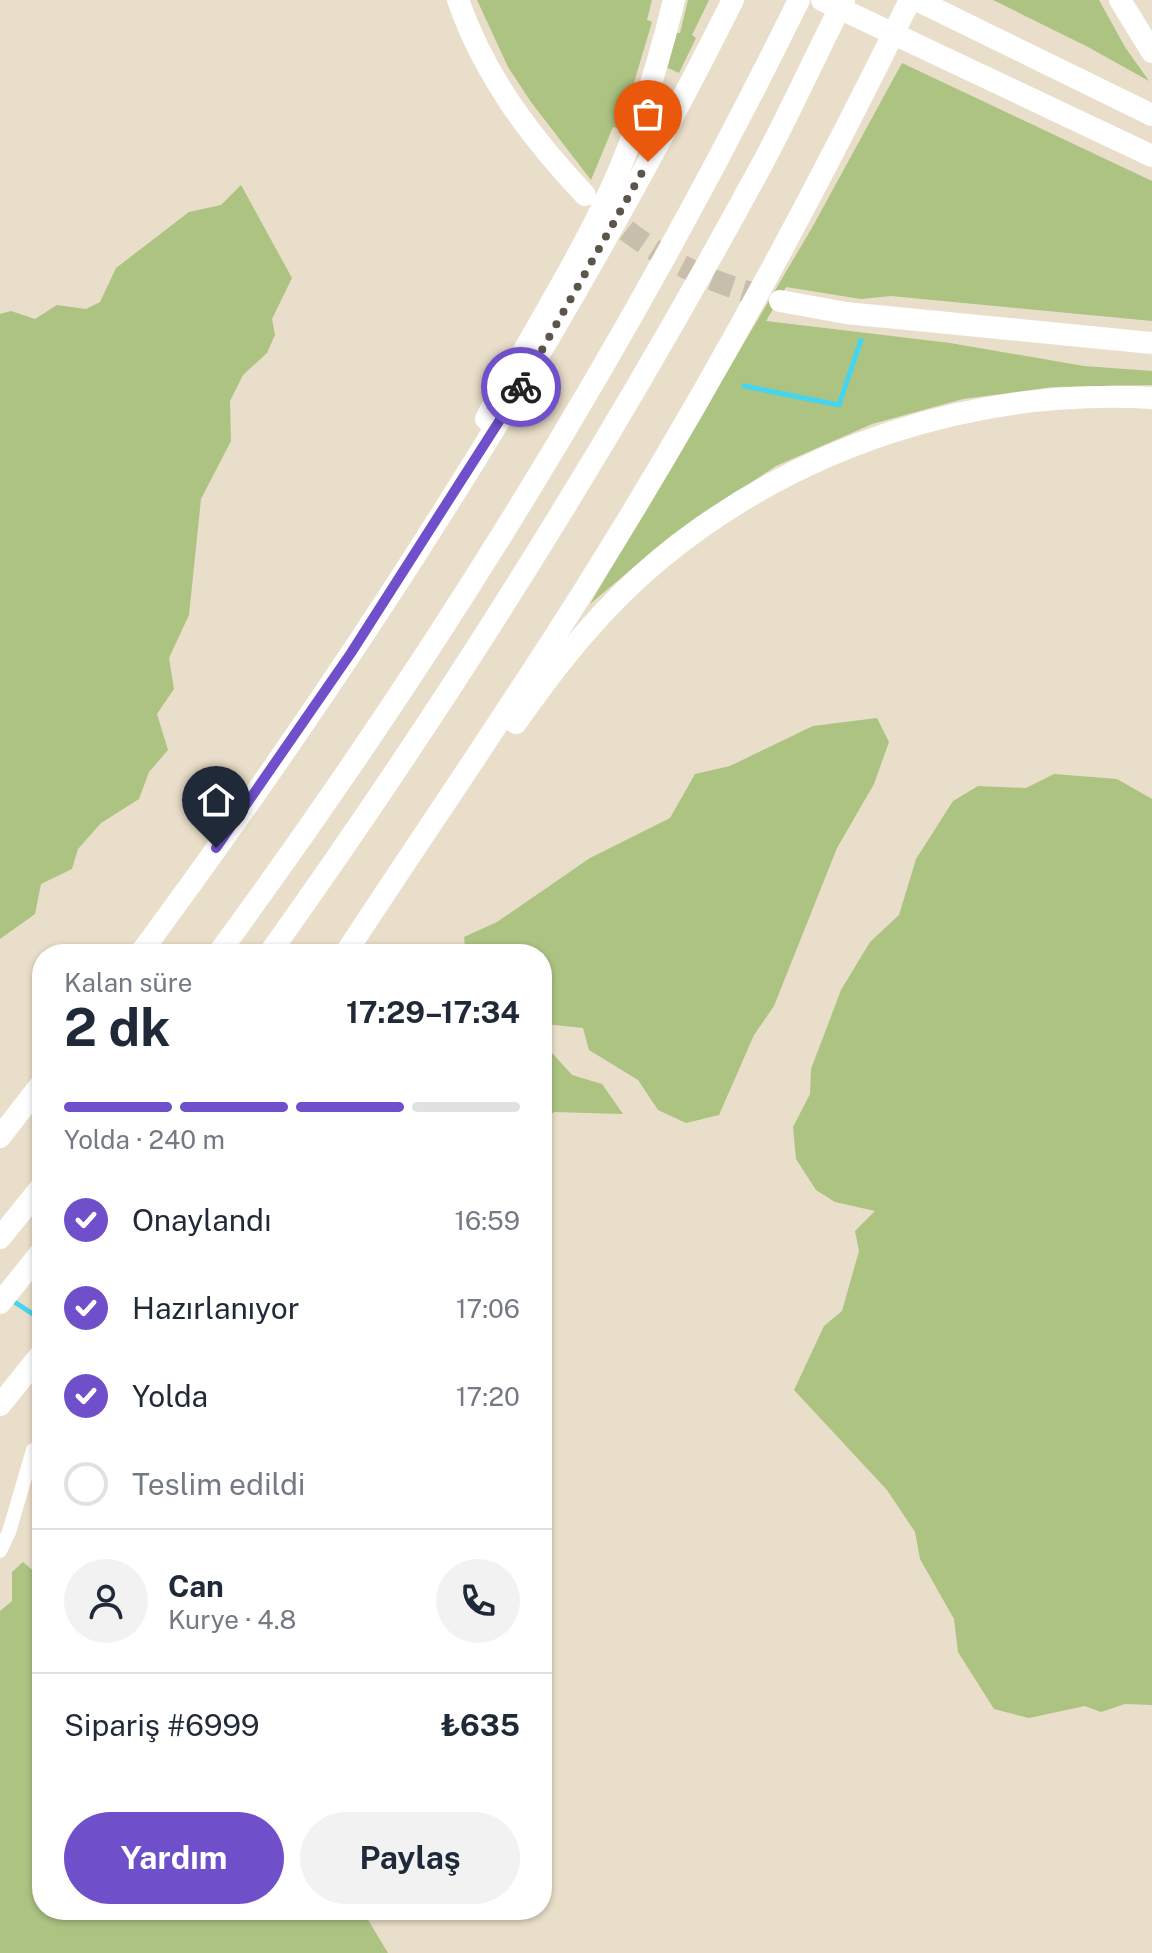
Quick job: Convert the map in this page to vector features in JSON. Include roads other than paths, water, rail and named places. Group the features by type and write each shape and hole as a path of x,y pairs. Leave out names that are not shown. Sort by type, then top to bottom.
{"highway":[{"path":"458,0 486,62 511,105 544,150 585,195"},
{"path":"147,944 351,653 481,453 587,273 733,0"},
{"path":"226,944 398,696 532,485 652,281 799,0"},
{"path":"822,0 1152,156"},
{"path":"276,944 427,725 575,492 727,228 844,0"},
{"path":"354,944 611,546 775,266 910,0"},
{"path":"917,0 1152,115"},
{"path":"1120,0 1152,52"},
{"path":"430,532 501,389 598,217 642,110 674,2"},
{"path":"780,301 846,313 1152,343"},
{"path":"356,944 384,912 558,663 622,593 692,535 802,467 859,443 946,416 1037,400 1152,398"},
{"path":"0,1137 32,1096"},
{"path":"0,1238 32,1198"},
{"path":"0,1303 32,1263"},
{"path":"0,1405 32,1365"}],"street":[{"path":"0,1551 9,1532 32,1453"}],"waterway":[{"path":"744,386 839,405 861,340"},
{"path":"10,1299 32,1313"}],"tunnel":[{"path":"601,209 640,240 681,265 726,285 774,299"}]}
